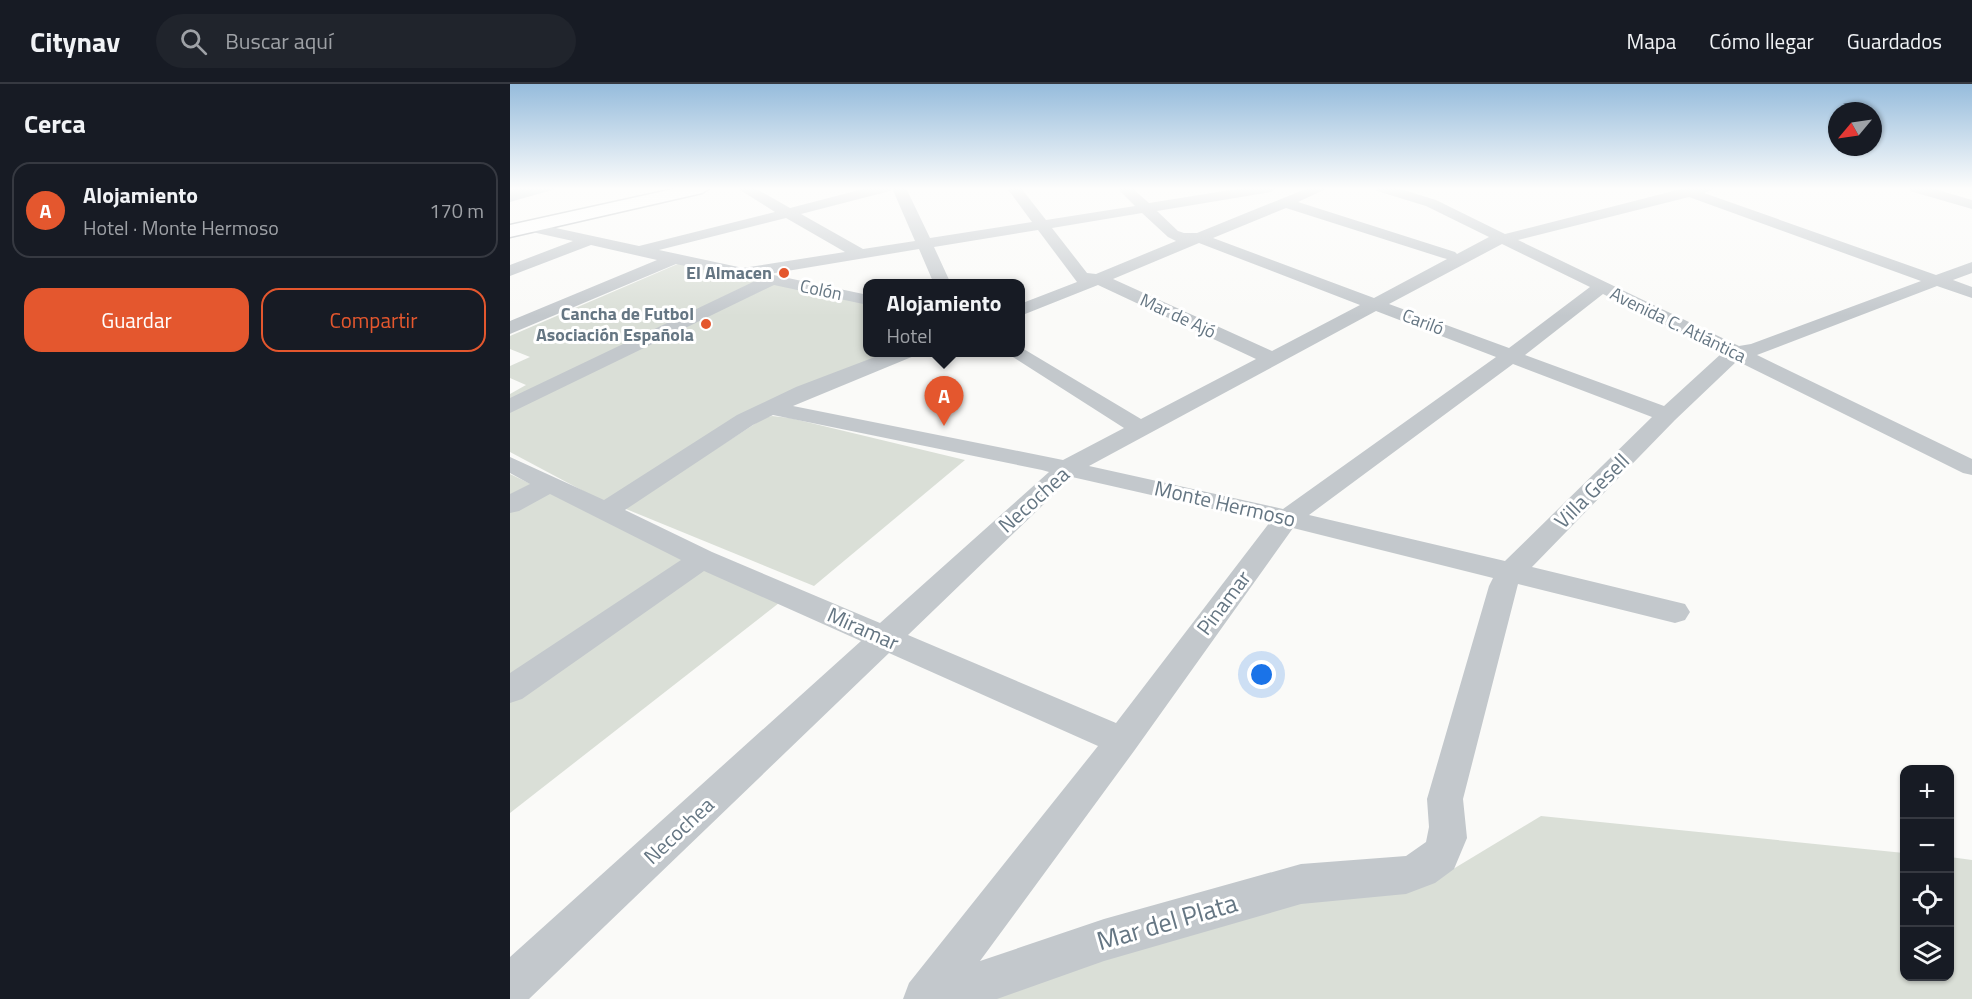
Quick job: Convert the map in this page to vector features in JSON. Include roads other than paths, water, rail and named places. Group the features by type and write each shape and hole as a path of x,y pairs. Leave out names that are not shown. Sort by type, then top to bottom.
{"street":[{"name":"Colón","path":"546,231 863,299"},
{"path":"641,250 717,231"},
{"path":"819,231 861,254"},
{"path":"918,231 941,279"},
{"path":"743,273 1007,231"},
{"path":"1047,231 1090,279"},
{"path":"1177,231 1186,237"},
{"path":"1025,308 1201,231"},
{"path":"1186,237 1205,231"},
{"path":"1373,231 1449,255"},
{"name":"Avenida C. Atlántica","path":"1495,231 1746,351 1972,468"},
{"name":"Avenida C. Atlántica","path":"1497,231 1601,287 1972,452"},
{"name":"Necochea","path":"1369,302 1449,255 1515,231"},
{"name":"Necochea","path":"510,987 886,639 1054,465 1369,302 1494,241 1503,234 1517,231"},
{"path":"1818,231 1957,277 1972,293"},
{"name":"Cariló","path":"1186,237 1369,302 1667,416"},
{"path":"510,271 591,240"},
{"path":"510,328 675,258"},
{"name":"Villa Gesell","path":"1406,875 1422,869 1439,856 1449,842 1450,825 1445,799 1503,586 1510,573 1667,416 1746,351 1957,277"},
{"path":"510,406 772,279"},
{"path":"1025,301 1090,279"},
{"name":"Mar de Ajó","path":"1090,279 1265,356"},
{"name":"Pinamar","path":"925,999 1122,741 1287,518 1511,356 1601,287"},
{"path":"606,511 734,427 804,392 894,357"},
{"path":"1024,357 1134,424"},
{"name":"Monte Hermoso","path":"772,408 1054,465 1287,518 1675,612"},
{"name":"Miramar","path":"510,464 702,559 1122,741"},
{"path":"510,506 550,483"},
{"path":"510,690 702,559"},
{"name":"Mar del Plata","path":"935,999 1104,940 1301,884 1406,875"}],"place":[{"name":"El Almacen","path":"784,273"},
{"name":"Cancha de Futbol Asociación Española","path":"706,324"},
{"name":"Alojamiento","path":"944,426"}]}
